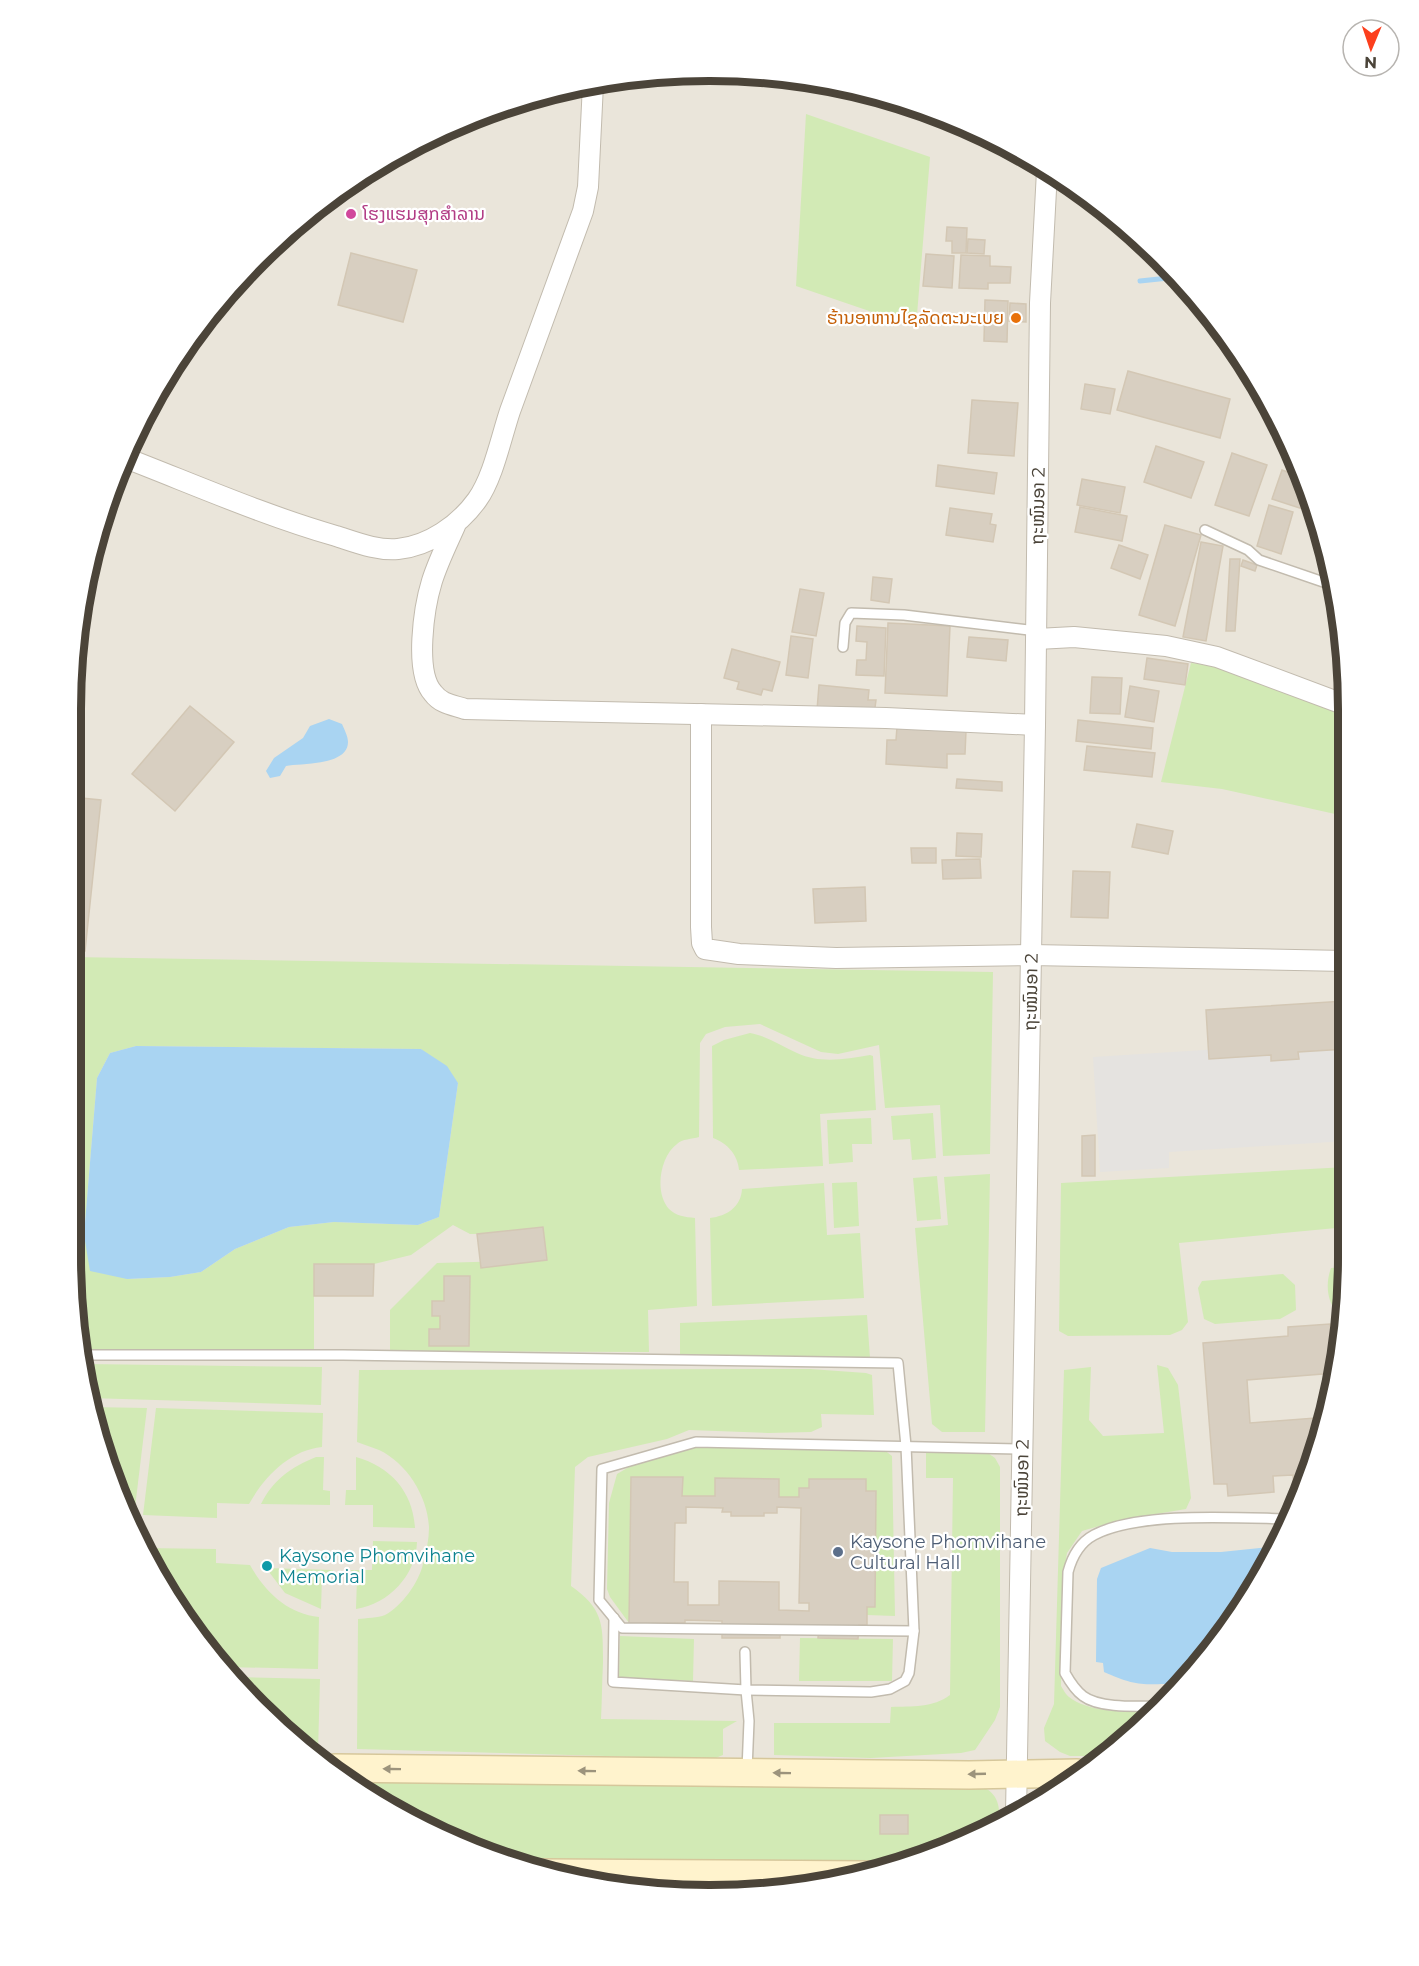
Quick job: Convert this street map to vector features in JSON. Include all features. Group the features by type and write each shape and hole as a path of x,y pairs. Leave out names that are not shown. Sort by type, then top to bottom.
{"street":[{"path":"593,92 588,188 583,211 486,483 477,500 455,526 432,582 427,602 423,650 423,674 427,686 444,703 465,709 886,718 1035,724"},
{"name":"ຖະໜົນອາ 2","path":"1016,1805 1037,635 1040,303 1047,179"},
{"path":"133,461 267,513 318,531 375,547 397,549 412,546 455,526"},
{"path":"1037,635 1074,636 1166,646 1217,657 1338,702"},
{"path":"701,714 701,927 702,943 705,949 739,954 836,958 1031,955 1338,961"},
{"path":"345,1768 957,1775 1067,1773"},
{"path":"589,1873 822,1875"}],"lane":[{"path":"1205,530 1248,550 1259,560 1325,583"},
{"path":"843,647 845,622 851,613 904,615 1037,635"},
{"path":"89,1355 343,1355 898,1363 906,1446 914,1631 909,1673 905,1681 890,1689 871,1692 746,1690 613,1682 614,1618"},
{"path":"914,1631 622,1628 599,1600 602,1469 696,1442 1023,1449"},
{"path":"1149,1706 1107,1704 1085,1698 1073,1686 1065,1673 1068,1572 1072,1557 1094,1535 1117,1527 1147,1521 1212,1518 1280,1519"},
{"path":"745,1652 749,1721 747,1773"}],"shaded area":[{"path":"710,81 792,86 832,93 912,114 950,129 1024,165 1059,187 1124,237 1154,265 1208,327 1254,395 1290,469 1305,507 1326,587 1337,668 1338,710 1338,1256 1333,1339 1326,1379 1305,1459 1290,1497 1254,1571 1232,1606 1182,1671 1154,1701 1092,1755 1024,1801 950,1837 872,1864 792,1880 751,1884 668,1884 587,1873 507,1852 432,1820 360,1779 295,1729 265,1701 211,1639 165,1571 129,1497 114,1459 93,1379 82,1298 81,710 86,627 93,587 114,507 129,469 165,395 211,327 265,265 295,237 360,187 395,165 469,129 507,114 587,93 668,82"},
{"path":"1338,1042 1338,1141 1169,1152 1169,1168 1100,1172 1093,1057"}],"green space":[{"path":"806,114 930,157 916,327 796,286"},
{"path":"1191,663 1215,666 1338,711 1338,815 1222,789 1161,782"},
{"path":"81,957 993,972 990,1154 943,1156 940,1105 885,1108 879,1045 838,1054 821,1052 760,1024 725,1027 706,1034 700,1043 699,1137 682,1141 671,1150 663,1166 660,1185 664,1202 669,1209 678,1215 695,1218 697,1306 648,1310 649,1352 390,1351 390,1310 437,1263 547,1260 543,1227 470,1234 453,1225 411,1255 374,1264 314,1264 314,1350 88,1349 82,1298 81,1256","holes":["136,1046 421,1049 458,1083 439,1217 418,1225 334,1222 289,1227 235,1249 201,1272 170,1277 127,1279 84,1235 97,1078 110,1053"]},
{"path":"750,1033 815,1059 833,1060 873,1056 876,1110 820,1114 823,1166 739,1170 731,1150 713,1138 712,1046"},
{"path":"933,1113 936,1158 912,1160 910,1139 893,1140 891,1116"},
{"path":"871,1118 872,1144 852,1144 853,1162 829,1164 827,1120"},
{"path":"1338,1167 1338,1228 1179,1243 1188,1322 1182,1330 1170,1335 1068,1336 1059,1331 1061,1183"},
{"path":"990,1174 985,1432 942,1432 932,1424 915,1228 948,1225 944,1177"},
{"path":"937,1176 941,1219 917,1221 913,1178"},
{"path":"857,1182 859,1226 834,1228 832,1183"},
{"path":"824,1183 827,1235 860,1233 864,1298 712,1306 710,1218 732,1210 739,1201 742,1189"},
{"path":"1331,1268 1338,1268 1336,1311 1328,1293"},
{"path":"1283,1274 1295,1285 1296,1310 1280,1319 1215,1324 1204,1319 1198,1288 1202,1281"},
{"path":"867,1315 870,1358 680,1356 680,1323"},
{"path":"90,1364 322,1367 321,1405 97,1398"},
{"path":"1157,1365 1168,1368 1178,1385 1191,1498 1186,1509 1120,1520 1082,1531 1067,1553 1062,1584 1061,1686 1069,1697 1087,1706 1142,1712 1091,1756 1070,1756 1045,1741 1044,1728 1054,1704 1064,1370 1091,1367 1089,1420 1103,1436 1164,1433"},
{"path":"810,1369 872,1375 874,1415 821,1414 822,1427 811,1432 689,1430 667,1439 588,1457 575,1467 571,1586 582,1594 596,1610 602,1628 601,1719 737,1721 723,1729 723,1755 713,1759 357,1749 358,1619 385,1615 398,1606 409,1593 421,1571 429,1528 425,1505 407,1472 379,1450 357,1442 359,1370"},
{"path":"99,1407 147,1408 135,1510 114,1459"},
{"path":"156,1408 323,1413 322,1447 299,1453 279,1466 262,1484 249,1504 217,1503 217,1518 143,1515"},
{"path":"693,1447 883,1449 892,1456 895,1616 867,1615 867,1607 875,1606 876,1492 866,1491 865,1479 809,1479 809,1488 799,1488 799,1497 779,1497 715,1479 715,1496 682,1496 682,1477 631,1477 629,1623 610,1597 607,1589 609,1503 617,1474 634,1464"},
{"path":"926,1449 985,1451 995,1458 1000,1467 1000,1707 995,1720 975,1750 961,1753 871,1758 774,1755 774,1723 890,1723 891,1707 929,1704 950,1695 953,1478 926,1478"},
{"path":"316,1457 324,1457 323,1490 330,1491 330,1505 261,1504 271,1488 284,1475"},
{"path":"356,1457 380,1467 398,1483 410,1503 415,1528 373,1527 373,1505 345,1505 346,1490 356,1490"},
{"path":"373,1541 417,1542 412,1566 398,1586 379,1601 356,1609 357,1578 351,1578 351,1570 372,1570"},
{"path":"153,1548 216,1549 216,1563 250,1565 270,1593 278,1600 297,1611 319,1617 318,1669 234,1667 187,1606"},
{"path":"266,1568 333,1570 333,1577 322,1577 321,1609 285,1593"},
{"path":"620,1636 694,1639 693,1681 619,1678"},
{"path":"800,1638 893,1639 892,1681 799,1681"},
{"path":"243,1677 320,1679 318,1748 265,1701"},
{"path":"360,1779 977,1783 996,1799 999,1814 987,1820 912,1852 855,1868 557,1866 507,1852 469,1837 395,1801"}],"water":[{"path":"329,719 342,724 347,735 346,750 323,762 286,766 280,776 270,778 266,771 274,758 303,738 310,726"},
{"path":"136,1046 421,1049 447,1066 458,1083 439,1217 418,1225 334,1222 289,1227 235,1249 201,1272 170,1277 127,1279 90,1271 84,1235 97,1078 110,1053"},
{"path":"1266,1547 1232,1606 1170,1683 1134,1683 1104,1672 1103,1663 1096,1662 1097,1579 1101,1568 1150,1548 1172,1552 1221,1552"}],"building":[{"path":"947,227 967,228 966,253 952,253 952,241 946,241"},
{"path":"968,239 985,240 984,254 967,253"},
{"path":"351,253 417,270 403,322 338,305"},
{"path":"926,254 954,256 952,288 923,286"},
{"path":"961,255 990,256 990,266 1011,267 1010,283 988,283 988,289 959,288"},
{"path":"985,300 1008,301 1007,342 984,341"},
{"path":"1010,303 1026,304 1026,322 1009,321"},
{"path":"1128,371 1230,399 1220,438 1117,410"},
{"path":"1085,384 1115,389 1110,414 1081,409"},
{"path":"972,400 1018,403 1014,456 968,453"},
{"path":"1156,446 1204,462 1191,498 1144,482"},
{"path":"1232,453 1267,465 1249,516 1215,505"},
{"path":"938,465 997,473 994,494 936,486"},
{"path":"1282,470 1292,474 1306,510 1272,499"},
{"path":"1082,479 1125,487 1120,513 1077,505"},
{"path":"1269,505 1293,512 1281,554 1257,546"},
{"path":"1080,507 1127,516 1122,541 1075,532"},
{"path":"950,508 992,514 990,524 996,525 993,542 946,535"},
{"path":"1165,525 1201,535 1175,626 1139,615"},
{"path":"1201,542 1223,546 1206,641 1183,637"},
{"path":"1119,545 1148,555 1140,579 1111,568"},
{"path":"1230,559 1240,559 1235,631 1226,631"},
{"path":"1243,560 1257,565 1255,571 1241,566"},
{"path":"873,577 892,579 889,603 871,600"},
{"path":"800,589 824,593 816,636 792,632"},
{"path":"888,623 950,626 947,696 885,693"},
{"path":"857,626 886,628 884,676 856,675 857,660 866,660 867,642 856,641"},
{"path":"791,636 813,639 808,678 786,675"},
{"path":"969,637 1008,640 1006,661 967,657"},
{"path":"732,649 780,662 772,691 763,689 761,695 737,689 739,682 724,678"},
{"path":"1147,658 1188,664 1185,685 1144,679"},
{"path":"1092,677 1122,678 1120,714 1090,713"},
{"path":"819,685 869,690 868,700 876,700 874,715 817,710"},
{"path":"1130,686 1159,691 1154,722 1125,717"},
{"path":"190,706 234,742 175,811 132,774"},
{"path":"1078,720 1153,728 1151,749 1076,741"},
{"path":"897,727 966,731 965,754 947,754 947,768 886,764 887,740 896,740"},
{"path":"1087,746 1155,753 1152,777 1084,770"},
{"path":"957,779 1002,782 1002,791 956,788"},
{"path":"81,798 101,800 85,951 81,951"},
{"path":"1137,824 1173,831 1168,854 1132,847"},
{"path":"957,833 982,834 981,857 956,856"},
{"path":"911,848 936,848 936,863 912,863"},
{"path":"980,859 981,878 943,879 942,860"},
{"path":"1073,871 1110,872 1108,918 1071,917"},
{"path":"865,887 866,921 815,923 813,889"},
{"path":"1338,1001 1338,1050 1298,1052 1299,1059 1271,1061 1271,1055 1209,1059 1206,1010"},
{"path":"1095,1135 1095,1176 1082,1176 1082,1136"},
{"path":"543,1227 547,1260 481,1268 477,1234"},
{"path":"314,1264 374,1264 373,1296 314,1296"},
{"path":"444,1276 470,1276 469,1346 429,1346 429,1329 440,1329 440,1316 432,1316 432,1301 444,1301"},
{"path":"1330,1324 1331,1333 1334,1333 1327,1374 1247,1380 1250,1423 1317,1418 1305,1459 1294,1487 1293,1475 1273,1476 1274,1492 1228,1496 1227,1484 1214,1484 1203,1343 1288,1336 1288,1327"},
{"name":"Kaysone Phomvihane Cultural Hall","path":"631,1477 683,1477 682,1496 715,1496 715,1478 779,1479 779,1497 799,1497 799,1488 809,1488 809,1479 866,1479 866,1491 876,1491 875,1607 867,1607 867,1625 859,1625 858,1639 818,1638 819,1625 780,1625 780,1638 722,1638 722,1621 629,1623","holes":["686,1507 723,1508 722,1512 731,1512 731,1516 764,1516 764,1513 777,1513 777,1507 801,1508 799,1603 809,1603 809,1611 779,1610 779,1582 719,1581 719,1605 688,1605 688,1582 674,1582 675,1523 686,1523"]},
{"path":"880,1815 908,1815 908,1834 880,1834"}],"waterway":[{"path":"1140,281 1166,278"}],"place":[{"name":"ໂຮງແຮມສຸກສໍາລານ","path":"351,214"},
{"name":"ຮ້ານອາຫານໄຊລັດຕະນະເບຍ","path":"1016,318"},
{"name":"Kaysone Phomvihane Cultural Hall","path":"838,1552"},
{"name":"Kaysone Phomvihane Memorial","path":"267,1566"}]}
